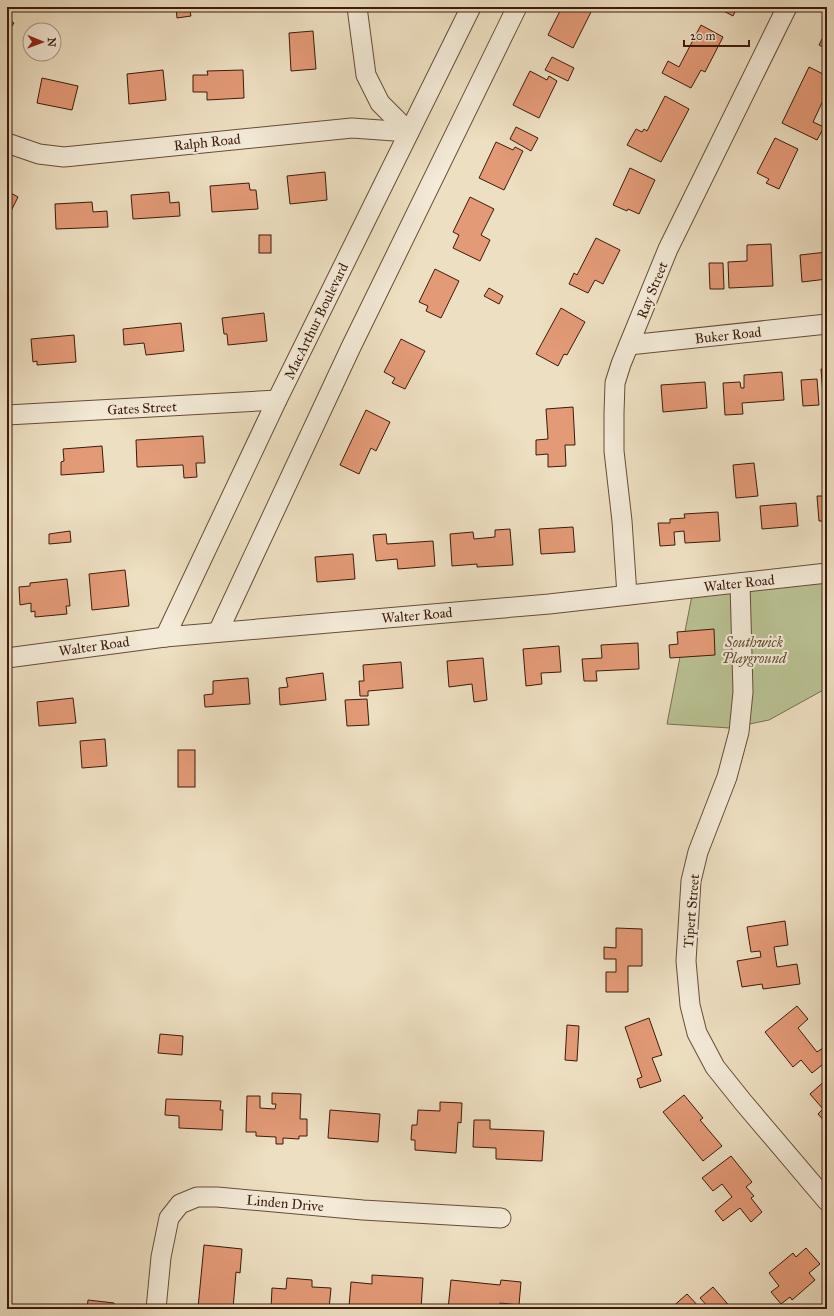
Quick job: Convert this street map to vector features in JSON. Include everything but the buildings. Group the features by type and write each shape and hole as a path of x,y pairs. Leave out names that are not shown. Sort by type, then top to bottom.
{"street":[{"path":"357,7 366,75 380,103 409,132"},
{"name":"MacArthur Boulevard","path":"165,637 277,400 471,7"},
{"path":"218,632 350,347 517,7"},
{"name":"Ray Street","path":"627,596 622,521 614,450 615,383 628,345 668,249 787,7"},
{"name":"Ralph Road","path":"7,143 39,154 64,157 352,128 409,132"},
{"name":"Buker Road","path":"628,345 827,324"},
{"name":"Gates Street","path":"7,415 277,400"},
{"name":"Walter Road","path":"7,658 165,637 541,605 827,573"},
{"name":"Tipert Street","path":"740,583 744,692 739,732 727,777 698,852 691,881 686,961 690,1005 697,1033 715,1068 827,1201"},
{"name":"Linden Drive","path":"156,1309 161,1258 169,1218 180,1204 198,1197 217,1197 363,1210 501,1218"}],"green space":[{"name":"Southwick Playground","path":"827,576 827,688 769,720 730,728 667,724 694,585"}]}
